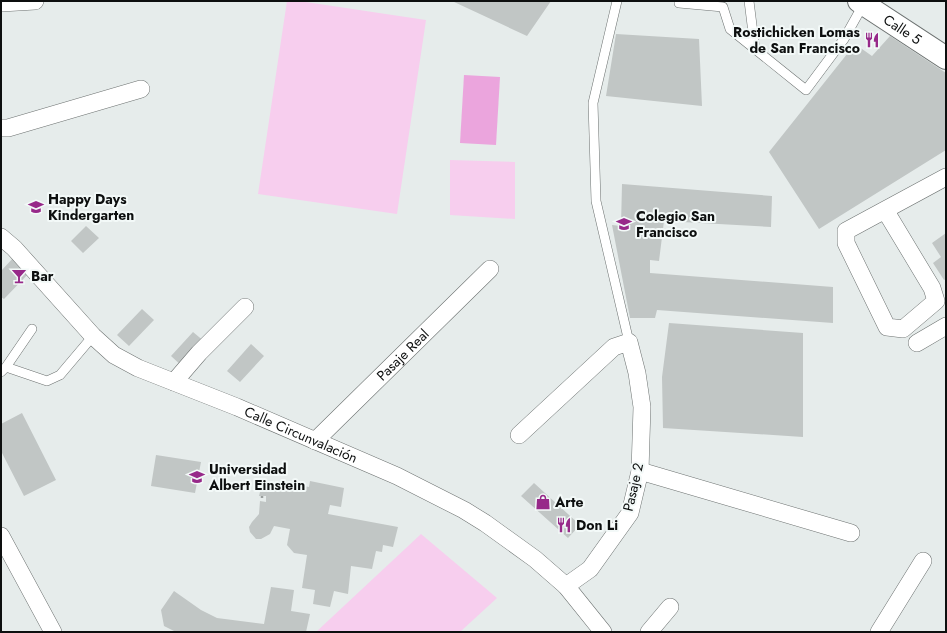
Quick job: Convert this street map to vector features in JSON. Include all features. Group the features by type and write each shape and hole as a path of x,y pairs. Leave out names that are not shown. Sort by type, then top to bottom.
{"street":[{"path":"1,3 35,1"},
{"name":"Calle 5","path":"861,3 946,58"},
{"path":"1,128 8,128 141,89"},
{"path":"885,210 932,288 936,301 903,329 887,327 846,243 846,231 946,177"},
{"name":"Calle Circunvalación","path":"1,237 14,248 93,336 114,355 138,368 397,476 464,510 530,555 566,586 603,632"},
{"name":"Pasaje Real","path":"315,441 490,268"},
{"path":"174,382 245,307"},
{"path":"918,343 946,326"},
{"path":"519,434 614,347 629,342"},
{"name":"Pasaje 2","path":"566,586 590,568 630,513 640,471 642,399 629,342"},
{"path":"640,471 851,533"},
{"path":"2,542 54,632"},
{"path":"880,632 923,561"},
{"path":"649,632 670,606"}],"lane":[{"path":"617,1 593,102 596,201 629,342"},
{"path":"679,1 679,3 723,6 730,29 806,90 844,39 861,3"},
{"path":"750,1 755,49"},
{"path":"32,329 4,370 47,381 60,375 93,336"}],"shaded area":[{"path":"287,1 299,1 426,20 397,214 258,194"},
{"path":"464,75 500,77 496,145 460,143"},
{"path":"450,160 515,162 515,219 450,215"},
{"path":"421,534 497,598 460,632 316,632"}],"building":[{"path":"452,1 551,1 527,36"},
{"path":"616,34 699,39 702,106 606,96"},
{"path":"890,36 946,73 946,150 819,229 769,152 855,44 872,56"},
{"path":"622,184 772,196 771,227 664,221 659,261 650,260 650,273 833,287 833,323 657,310 655,318 630,318 612,225 621,226"},
{"path":"86,226 99,238 83,253 71,241"},
{"path":"946,233 946,279 944,280 933,263 941,257 932,243"},
{"path":"14,257 30,272 4,299 1,297 1,271"},
{"path":"142,309 154,320 129,346 117,335"},
{"path":"669,323 803,333 803,437 663,428 662,377"},
{"path":"193,332 205,342 183,367 171,356"},
{"path":"251,344 264,356 240,382 227,371"},
{"path":"22,413 56,480 24,496 1,451 1,424"},
{"path":"156,455 201,462 195,493 151,486"},
{"path":"278,481 309,487 310,481 344,488 341,507 330,505 328,514 398,527 393,547 383,545 382,552 376,551 372,569 351,566 348,594 334,591 330,607 313,604 315,590 302,588 307,555 294,553 287,545 290,529 274,526 270,534 261,539 256,539 250,532 249,527 259,514 260,501 266,502 266,496 259,496 262,488 273,488 276,490"},
{"path":"534,483 580,525 568,538 521,496"},
{"path":"271,587 294,590 291,611 310,614 306,632 176,632 164,626 161,610 174,591 201,610 217,618 264,624"}],"place":[{"name":"Rostichicken Lomas de San Francisco","path":"872,40"},
{"name":"Happy Days Kindergarten","path":"36,207"},
{"name":"Colegio San Francisco","path":"624,224"},
{"name":"Bar","path":"19,276"},
{"name":"Universidad Albert Einstein","path":"197,477"},
{"name":"Arte","path":"543,502"},
{"name":"Don Li","path":"564,525"}]}
